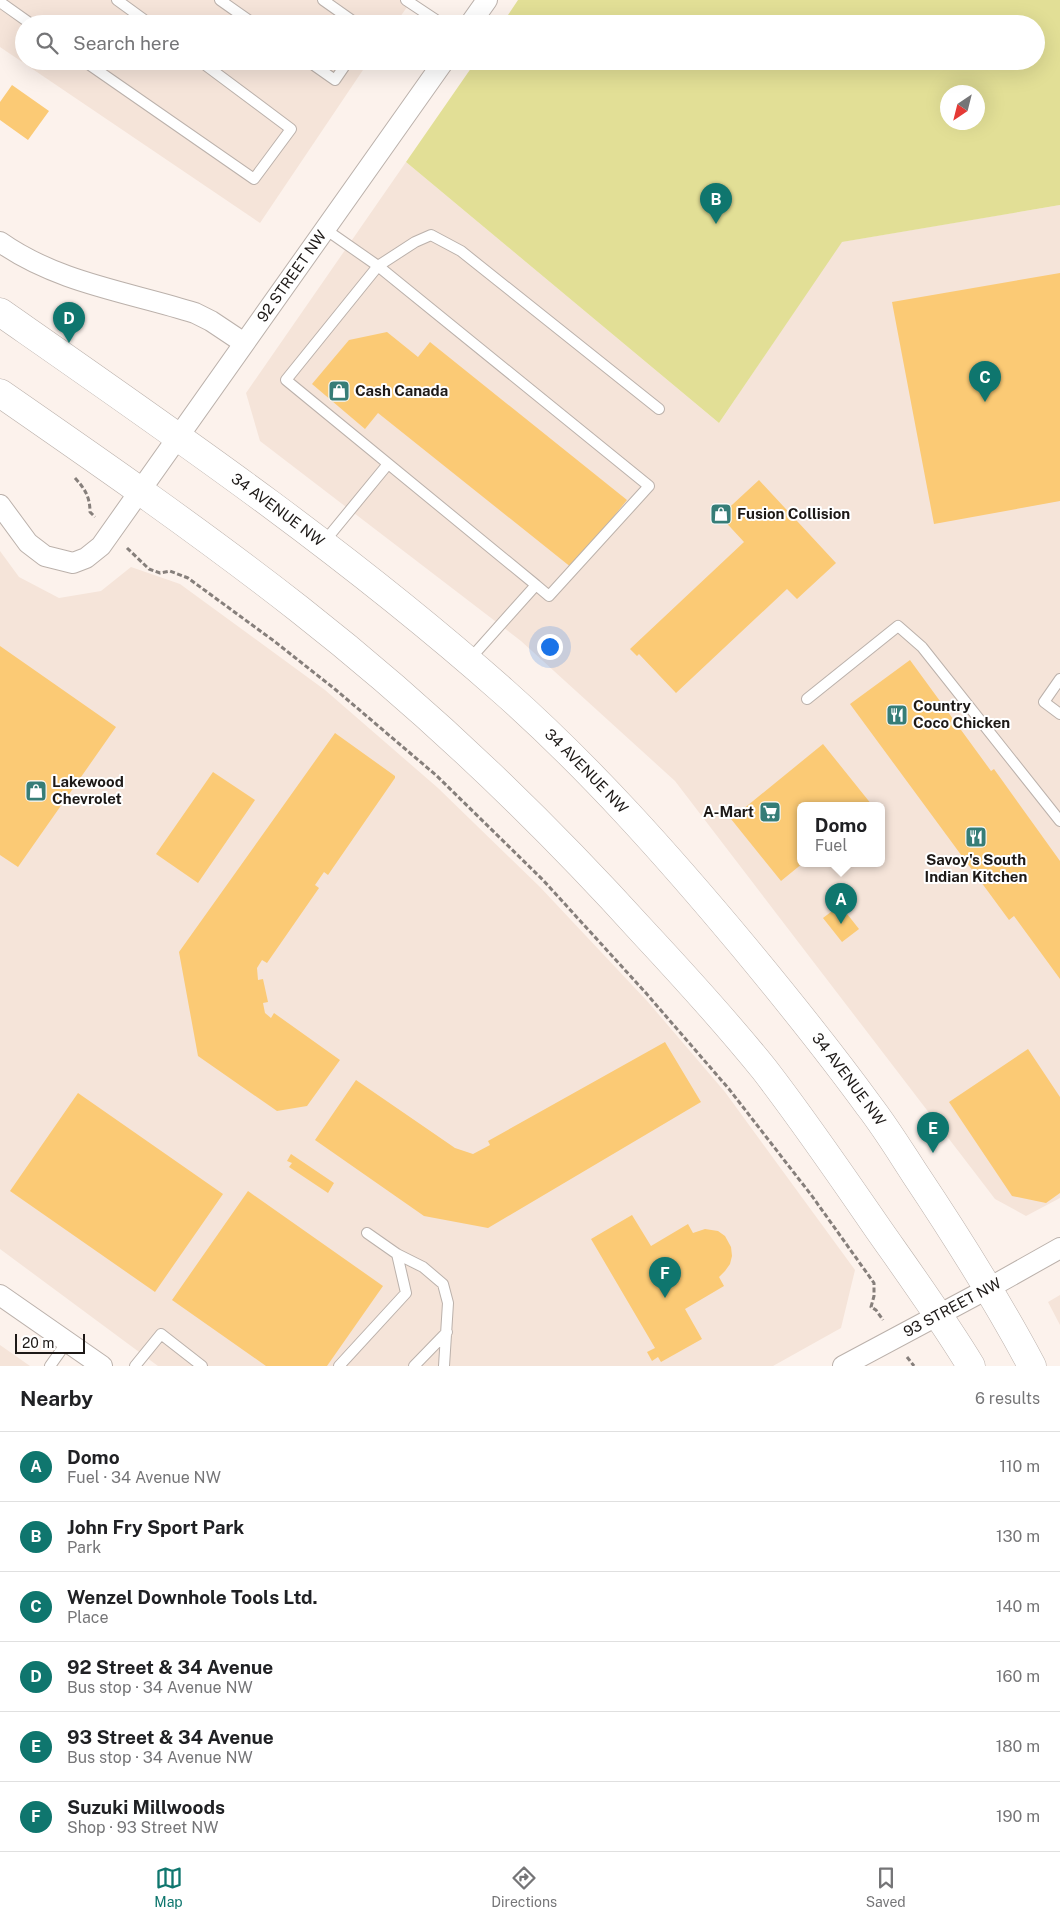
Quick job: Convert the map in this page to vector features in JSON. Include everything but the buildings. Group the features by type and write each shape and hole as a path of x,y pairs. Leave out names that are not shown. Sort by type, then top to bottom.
{"main road":[{"name":"34 AVENUE NW","path":"0,312 179,436 323,543 405,607 469,661 533,719 618,804 724,923 813,1031 872,1110 989,1288 1032,1366"},
{"path":"0,393 141,490 299,609 352,652 459,746 595,878 692,985 763,1068 825,1152 971,1366"}],"street":[{"path":"476,15 487,0"},
{"name":"92 STREET NW","path":"141,490 438,70"},
{"path":"0,242 29,260 68,277 195,313 211,321 244,344"},
{"path":"0,505 35,550 45,556 73,563 86,558 101,546 141,490"},
{"name":"93 STREET NW","path":"843,1366 1060,1248"},
{"path":"0,1295 102,1366"}],"lane":[{"path":"117,0 138,15"},
{"path":"220,0 241,15"},
{"path":"324,0 345,15"},
{"path":"406,0 428,15"},
{"path":"0,2 18,15"},
{"path":"97,70 254,179 291,129 212,70"},
{"path":"320,70 334,80 341,70"},
{"path":"325,229 378,266 648,486 549,596 286,380 378,266 415,242 431,235 461,251 659,409"},
{"path":"323,543 388,464"},
{"path":"469,661 536,585"},
{"path":"807,699 898,626 922,648 1060,821"},
{"path":"1060,679 1044,702 1060,714"},
{"path":"367,1233 396,1254 423,1267 443,1284 448,1303 444,1366"},
{"path":"339,1366 406,1293 396,1254"},
{"path":"414,1366 447,1332"},
{"path":"135,1366 161,1334 202,1366"},
{"path":"50,1366 67,1342"}],"path":[{"path":"138,558 155,572 170,571 188,578 313,672 437,776 542,880 652,999 741,1104 812,1196 874,1283 874,1296 871,1307 876,1310"}],"shaded area":[{"path":"0,0 412,0 401,15 15,15 15,57 0,47"},
{"path":"518,0 1060,0 1060,205 842,242 719,423 406,162 470,70 1045,70 1045,15 508,15"},
{"path":"34,70 363,70 260,223"},
{"path":"406,162 719,423 841,242 1060,205 1060,1198 1026,1216 995,1199 675,781 521,641 260,441 246,393"},
{"path":"0,551 19,577 59,598 101,591 131,567 180,584 325,690 438,788 540,887 648,1002 725,1092 855,1270 841,1328 773,1366 158,1366 0,1249"},
{"path":"1060,1295 1060,1325 1048,1302"},
{"path":"0,1345 30,1366 0,1366"}],"place":[{"name":"John Fry Sport Park","path":"716,224"},
{"name":"92 Street & 34 Avenue","path":"69,343"},
{"name":"Cash Canada","path":"339,391"},
{"name":"Wenzel Downhole Tools Ltd.","path":"985,402"},
{"name":"Fusion Collision","path":"721,514"},
{"name":"Country Coco Chicken","path":"897,715"},
{"name":"Lakewood Chevrolet","path":"36,791"},
{"name":"A-Mart","path":"770,812"},
{"name":"Savoy's South Indian Kitchen","path":"976,837"},
{"name":"Domo","path":"841,924"},
{"name":"93 Street & 34 Avenue","path":"933,1153"},
{"name":"Suzuki Millwoods","path":"665,1298"}]}
